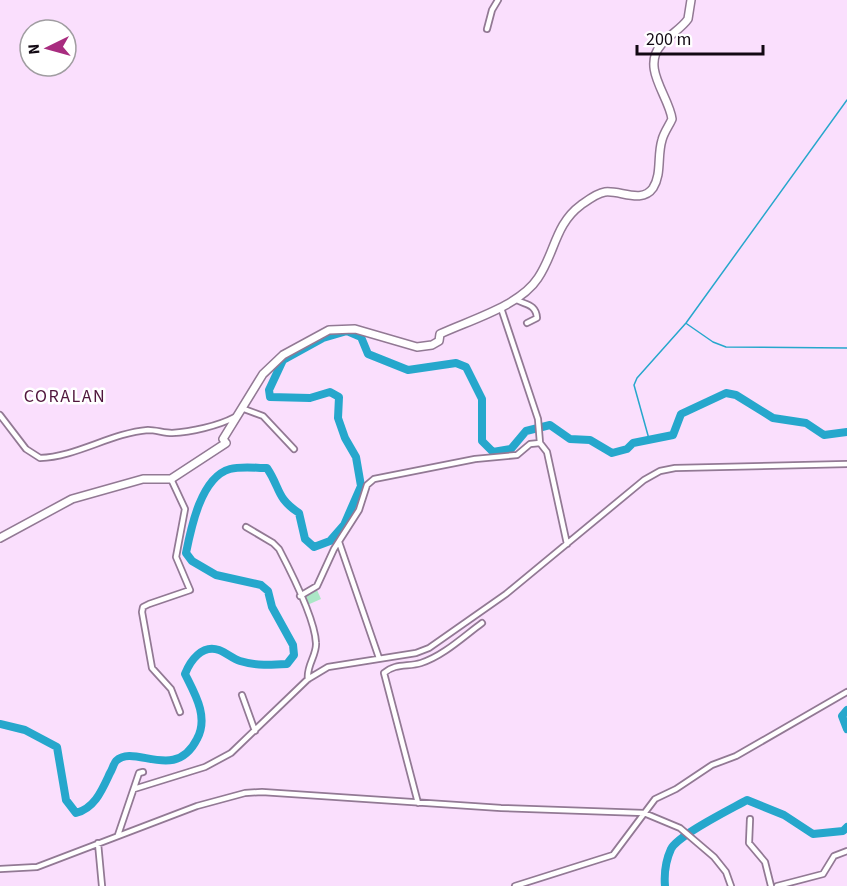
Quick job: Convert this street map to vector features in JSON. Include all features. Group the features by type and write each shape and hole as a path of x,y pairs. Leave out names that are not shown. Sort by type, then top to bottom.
{"street":[{"path":"487,29 492,10 498,0"},
{"path":"0,538 72,499 143,479 171,479 226,443 223,439 243,411 263,374 277,360 329,330 355,329 417,347 432,345 439,341 440,334 501,308 514,299 539,278 549,259 557,234 573,211 598,194 606,192 639,196 647,195 652,190 659,170 661,141 672,119 657,78 655,54 661,44 688,19 691,0"},
{"path":"514,299 526,302 536,312 537,318 527,323"},
{"path":"501,308 538,421 540,443 548,452 567,544"},
{"path":"0,415 26,449 40,458 150,430 169,433 227,421 243,411 263,416 294,449"},
{"path":"300,596 317,586 339,542 359,510 367,485 374,479 475,459 517,454 530,444 540,443"},
{"path":"134,789 217,762 231,753 308,680 334,665 422,652 434,646 506,594 644,480 660,471 675,468 847,464"},
{"path":"171,479 185,509 176,557 190,590 148,604 143,607 142,612 152,668 171,689 180,712"},
{"path":"246,527 276,546 300,596 316,644 308,680"},
{"path":"339,542 379,658"},
{"path":"418,803 384,676 386,670 400,665 419,664 432,659 482,623"},
{"path":"399,656 400,665"},
{"path":"515,886 614,855 658,796 676,789 712,765 736,756 847,692"},
{"path":"242,695 255,731"},
{"path":"118,835 139,773 143,771 142,787"},
{"path":"0,869 37,867 197,806 253,792 418,803 644,813 680,828 720,862 731,886"},
{"path":"750,819 749,843 765,862 771,886"},
{"path":"98,843 102,886"},
{"path":"777,886 823,874 834,856 847,851"}],"green space":[{"path":"317,590 321,599 305,606 302,597"}],"waterway":[{"path":"649,439 634,385 637,378 686,323 847,100"},
{"path":"687,324 713,342 726,347 847,348"},
{"path":"0,724 25,730 57,747 66,800 76,813 83,811 93,803 101,792 115,762 124,757 133,756 166,761 188,752 197,739 202,722 199,706 185,674 193,659 202,652 207,649 219,650 237,660 252,664 287,664 294,655 293,645 272,607 268,591 261,585 216,575 192,561 186,553 194,518 205,493 220,474 234,468 267,468 282,498 299,513 305,539 314,547 330,541 344,525 361,486 356,457 345,438 338,418 339,397 330,392 310,398 270,397 269,390 283,360 323,338 347,331 361,337 368,354 408,370 456,363 466,367 482,399 482,441 493,452 511,449 526,431 550,425 570,439 590,440 612,453 627,449 633,443 673,435 681,414 726,393 736,395 773,418 806,423 824,435 847,432"},
{"path":"847,710 842,716 847,729"},
{"path":"665,886 667,862 671,849 676,843 747,800 784,815 813,834 843,831 847,827"}],"district":[{"name":"CORALAN","path":"65,396"}]}
